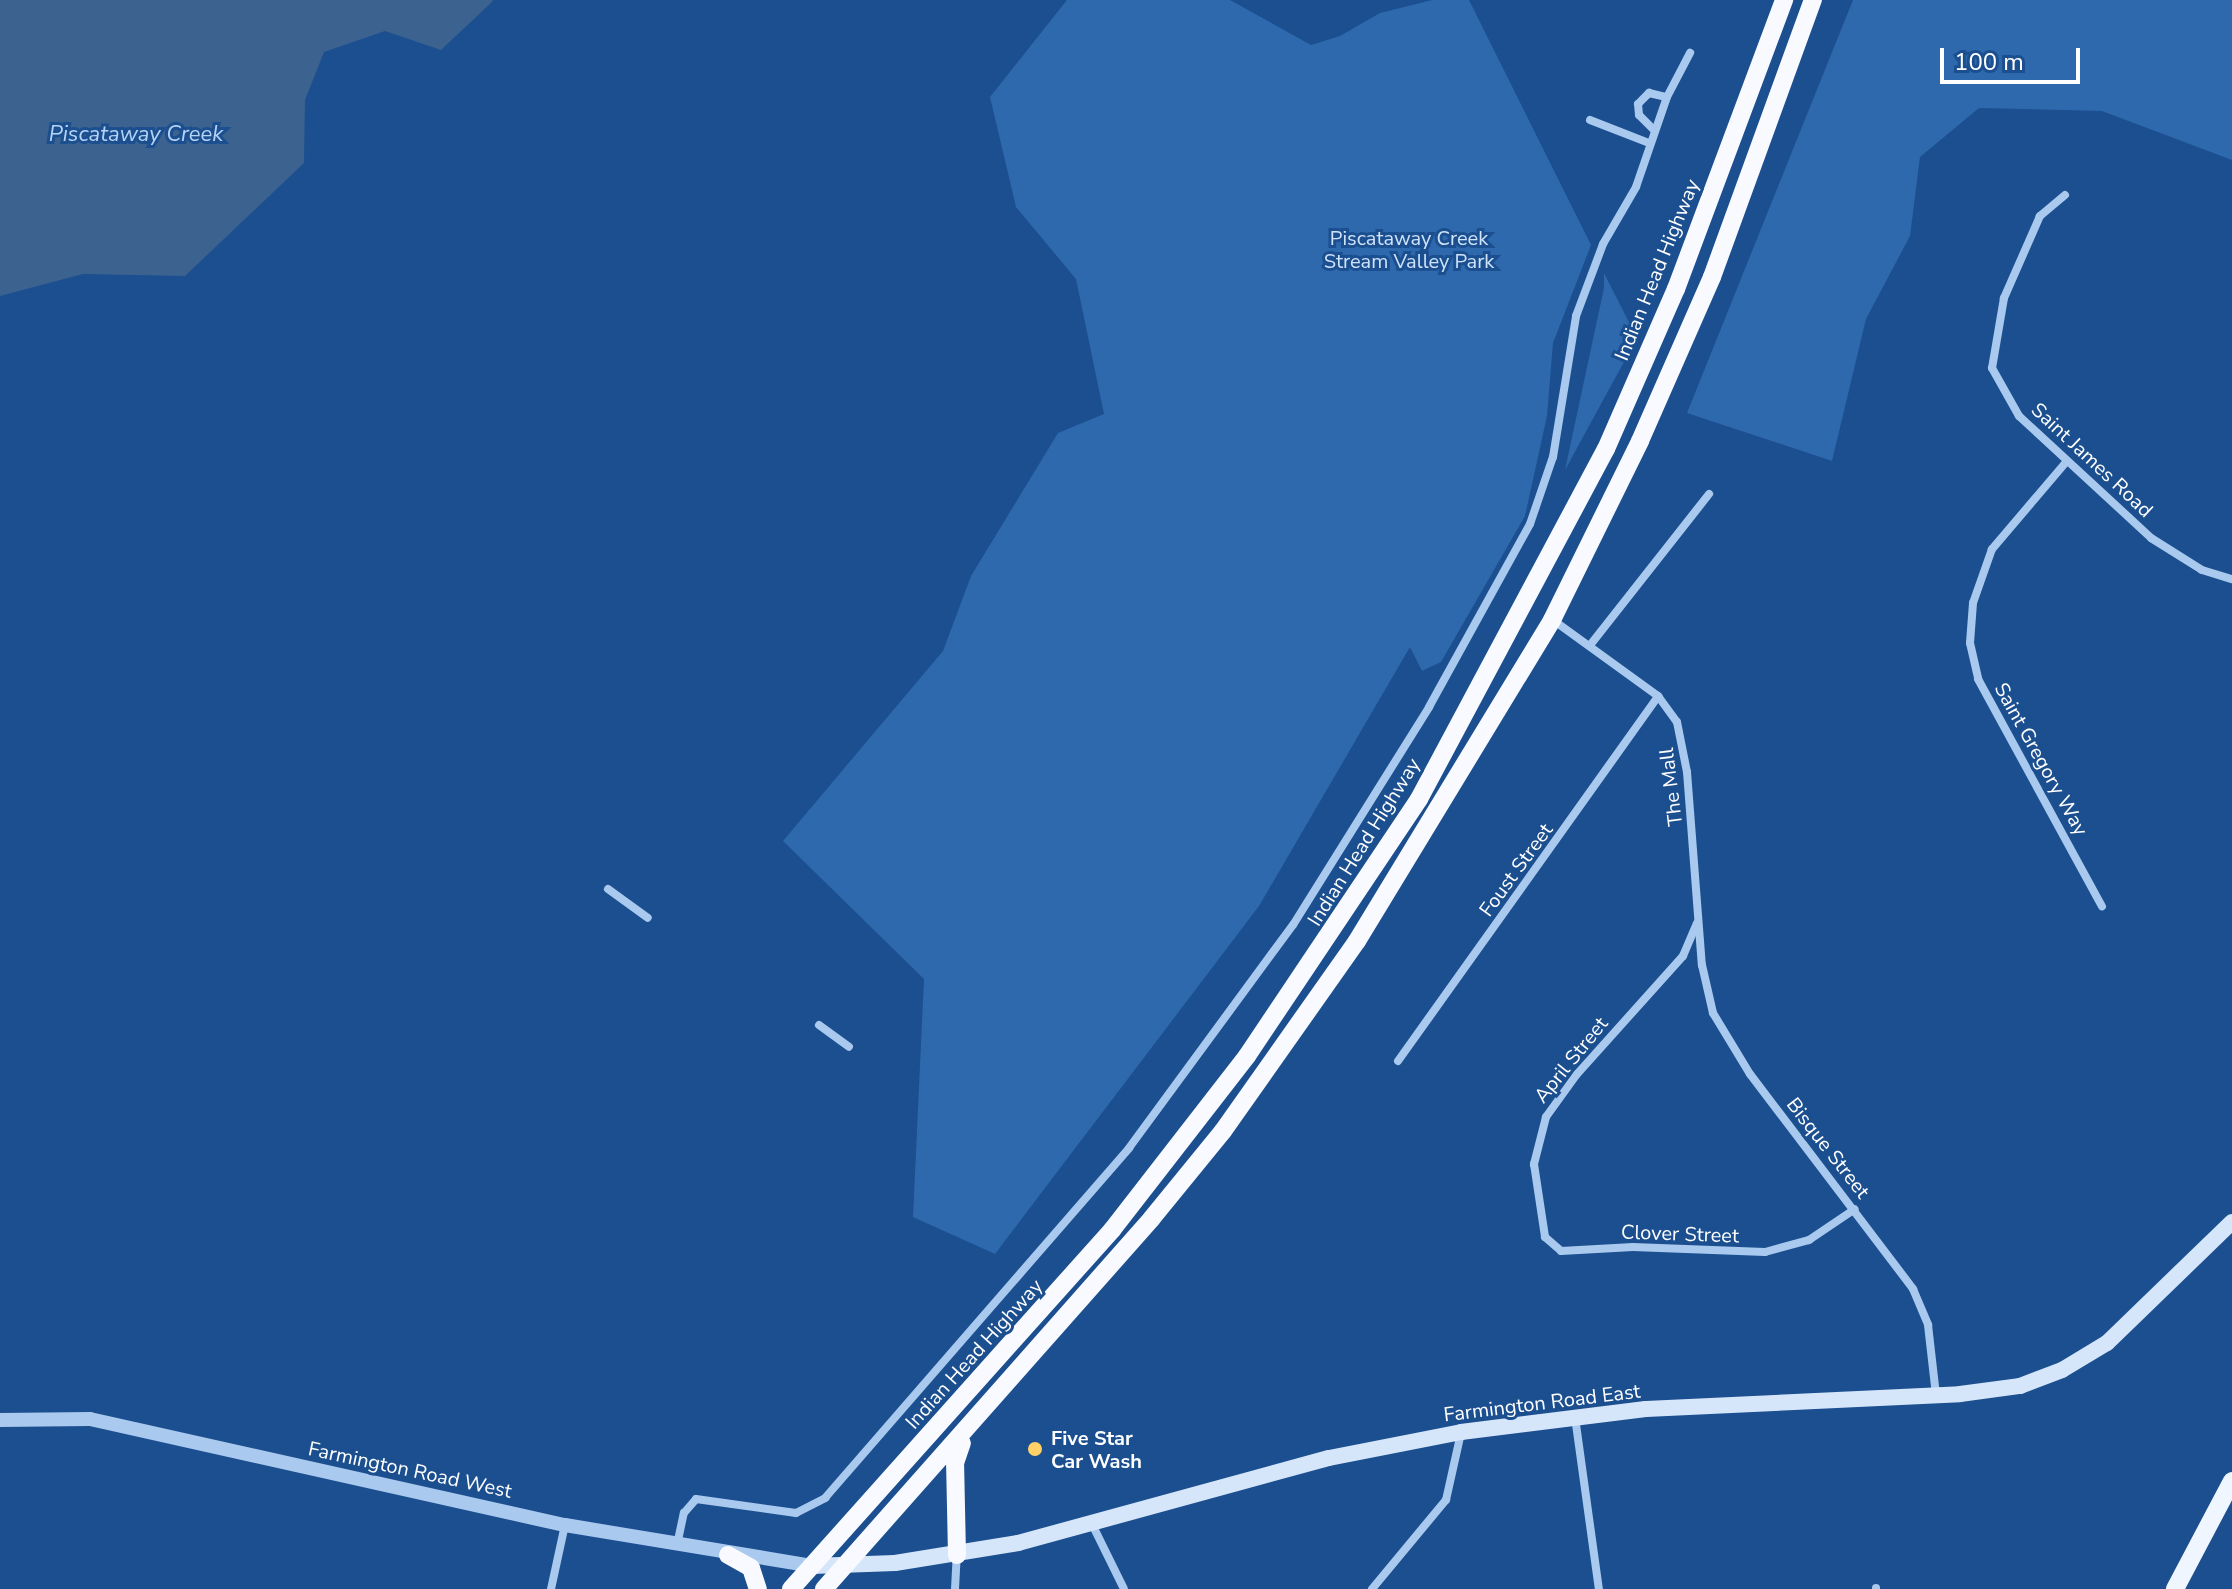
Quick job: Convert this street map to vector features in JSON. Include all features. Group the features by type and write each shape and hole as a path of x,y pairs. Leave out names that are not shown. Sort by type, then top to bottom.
{"highway":[{"name":"Indian Head Highway","path":"791,1589 978,1384 1170,1158 1313,962 1419,799 1606,449 1676,289 1784,0"},
{"path":"824,1589 998,1395 1231,1119 1357,941 1552,620 1684,344 1813,0"},
{"path":"957,1555 956,1455 998,1395"},
{"path":"728,1555 751,1568 758,1589"}],"main road":[{"name":"Farmington Road East","path":"812,1566 843,1568 957,1555 1091,1523 1329,1458 1461,1432 1575,1417 1936,1395 2020,1386 2077,1362 2107,1343 2232,1222"},
{"path":"2175,1589 2232,1481"}],"street":[{"path":"677,1546 684,1513 696,1499 796,1513 825,1498 1052,1242 1184,1079 1259,975 1395,765 1530,524 1553,457 1576,316 1603,244 1636,187 1667,97 1690,53"},
{"path":"1654,130 1639,115 1638,104 1649,93 1667,97"},
{"path":"1590,120 1649,143"},
{"name":"Saint James Road","path":"2065,195 2040,216 2004,298 1992,368 2019,416 2151,538 2202,570 2232,579"},
{"name":"Saint Gregory Way","path":"2067,461 1992,549 1973,603 1970,643 1978,679 2102,906"},
{"path":"1591,644 1709,494"},
{"name":"The Mall","path":"1552,620 1591,644 1658,696 1677,722 1683,748 1699,918"},
{"name":"Foust Street","path":"1398,1061 1658,696"},
{"path":"608,889 648,918"},
{"name":"Bisque Street","path":"1699,918 1704,981 1725,1038 1907,1279 1924,1312 1936,1395"},
{"name":"April Street","path":"1550,1245 1536,1199 1534,1164 1541,1128 1577,1074 1683,956 1699,918"},
{"path":"819,1025 849,1047"},
{"name":"Clover Street","path":"1550,1245 1568,1251 1633,1247 1757,1252 1809,1240 1855,1209"},
{"path":"1575,1417 1599,1589"},
{"name":"Farmington Road West","path":"0,1420 100,1421 565,1525 728,1555 812,1566"},
{"path":"1372,1589 1446,1500 1461,1432"},
{"path":"1091,1523 1124,1589"},
{"path":"551,1589 565,1525"},
{"path":"955,1589 957,1555"}],"green space":[{"name":"Piscataway Creek Stream Valley Park","path":"1067,0 1230,0 1311,45 1340,36 1380,13 1432,0 1469,0 1591,245 1553,343 1547,416 1525,516 1441,662 1422,671 1410,647 1259,906 995,1254 913,1217 924,979 783,841 943,651 971,576 1058,433 1104,414 1076,279 1016,207 990,97"},
{"path":"1853,0 2232,0 2232,160 2102,111 1979,108 1920,157 1910,236 1866,319 1832,461 1687,413"},
{"path":"1604,273 1637,338 1565,470 1604,288"}],"water":[{"name":"Piscataway Creek","path":"0,0 493,1 441,50 385,31 324,52 305,100 304,163 185,276 83,274 0,296"}],"place":[{"name":"Five Star Car Wash","path":"1035,1449"}]}
